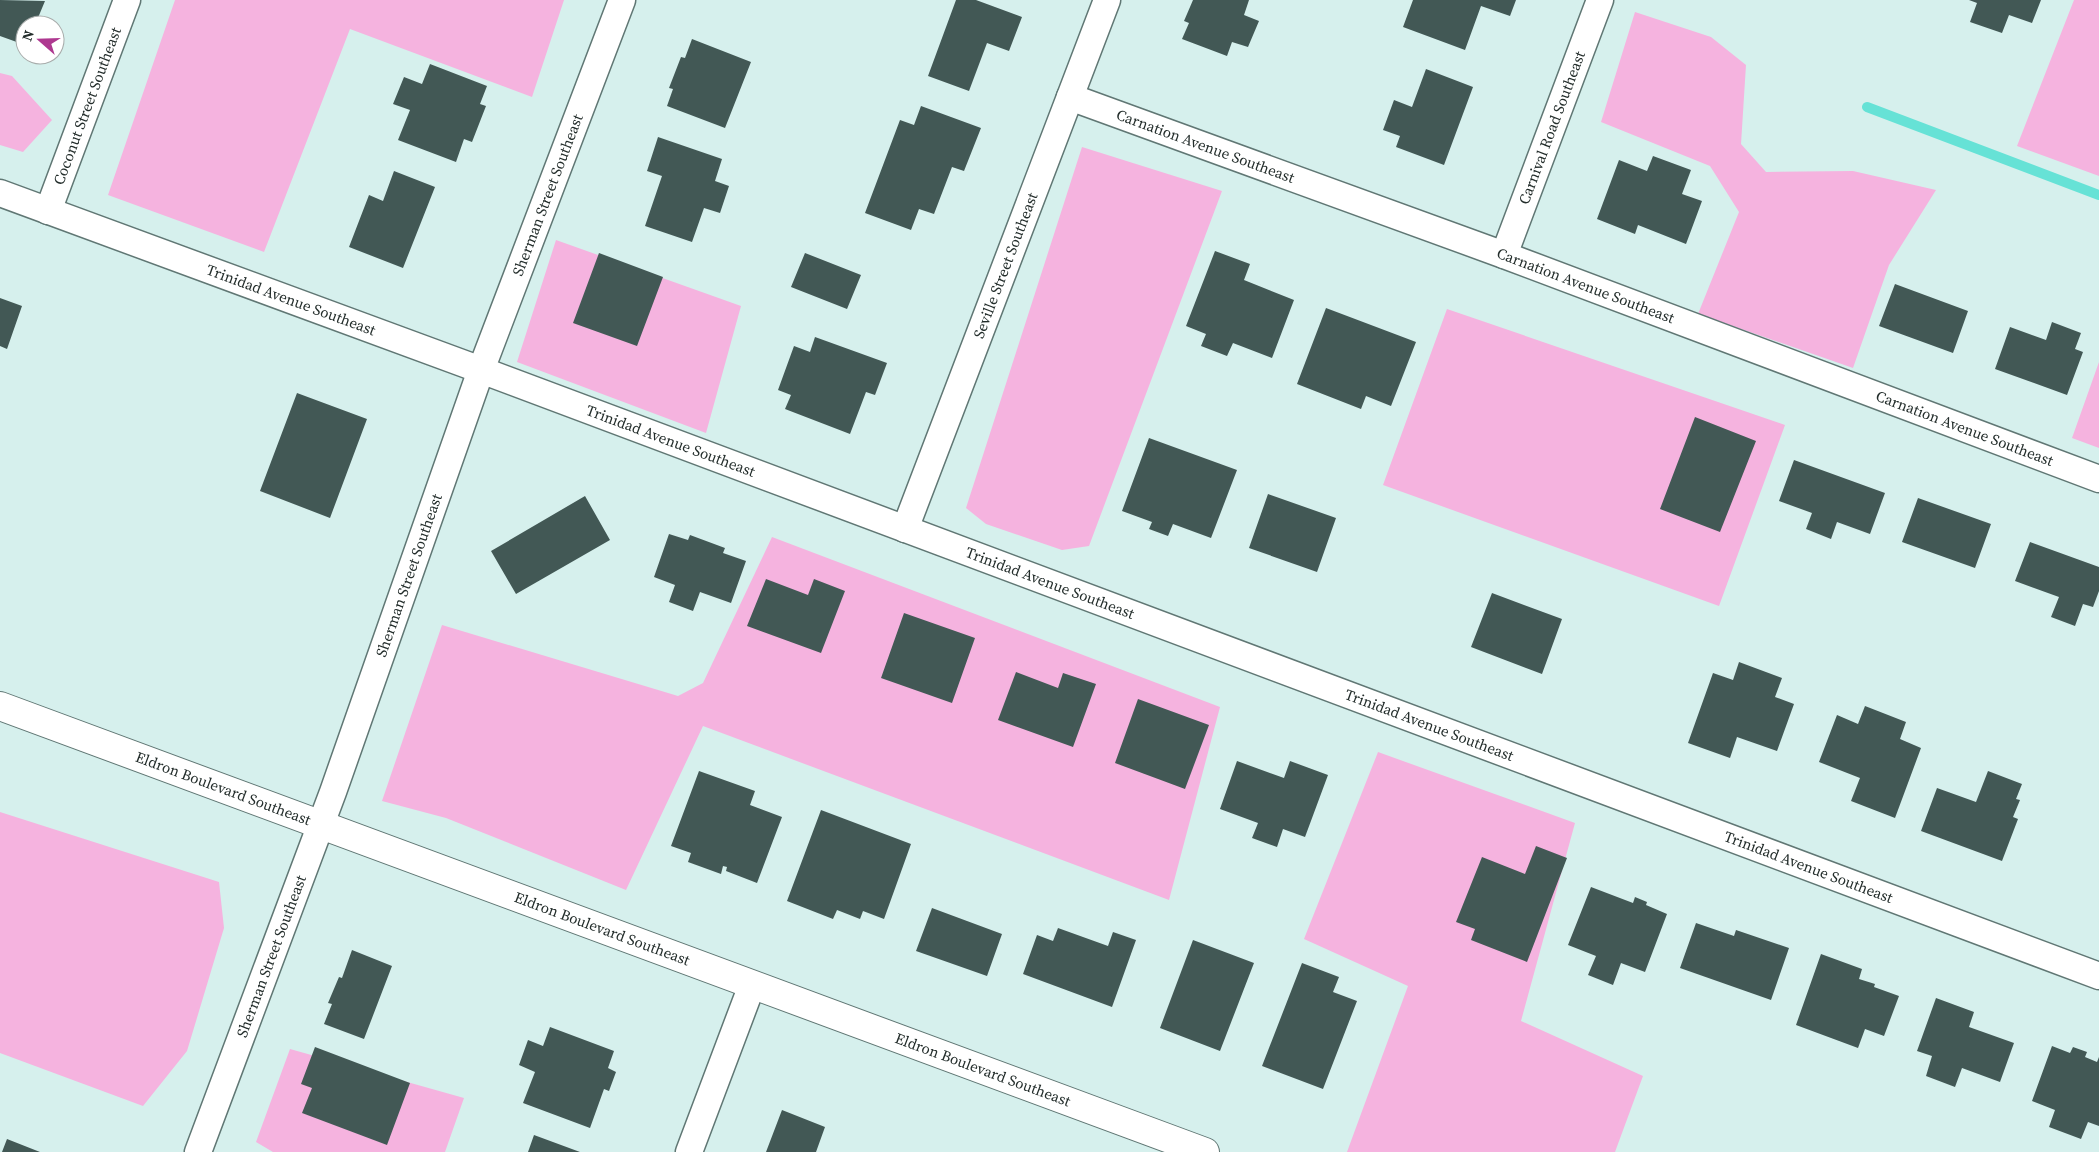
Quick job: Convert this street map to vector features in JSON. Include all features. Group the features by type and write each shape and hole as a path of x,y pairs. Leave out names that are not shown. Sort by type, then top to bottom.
{"street":[{"name":"Coconut Street Southeast","path":"48,211 128,0"},
{"name":"Sherman Street Southeast","path":"198,1152 321,825 481,370 622,0"},
{"name":"Seville Street Southeast","path":"905,529 1107,0"},
{"name":"Carnival Road Southeast","path":"1504,255 1600,0"},
{"name":"Carnation Avenue Southeast","path":"1070,97 1504,255 2099,479"},
{"name":"Trinidad Avenue Southeast","path":"0,193 481,370 2099,976"},
{"name":"Eldron Boulevard Southeast","path":"0,706 1205,1152"},
{"path":"689,1152 752,985"}],"shaded area":[{"path":"175,0 564,0 532,97 350,29 264,252 108,195"},
{"path":"2074,0 2099,0 2099,176 2017,146"},
{"path":"1635,12 1711,37 1746,65 1741,144 1766,172 1853,171 1936,190 1889,265 1853,368 1698,314 1739,212 1710,166 1601,122"},
{"path":"0,73 12,76 52,120 23,152 0,145"},
{"path":"1082,147 1222,191 1089,546 1062,550 986,524 966,508"},
{"path":"556,240 741,306 706,433 517,362"},
{"path":"1447,309 1785,425 1719,606 1383,485"},
{"path":"2099,362 2099,448 2072,438"},
{"path":"772,537 1220,707 1169,900 703,726 626,890 446,818 382,801 442,625 678,696 703,683"},
{"path":"1378,752 1575,823 1521,1021 1643,1076 1615,1152 1347,1152 1408,986 1304,939"},
{"path":"0,812 219,882 224,928 187,1051 143,1106 0,1053"},
{"path":"290,1049 464,1098 445,1152 273,1152 256,1142"}],"building":[{"path":"0,0 45,1 39,15 15,15 15,41 0,36"},
{"path":"956,0 976,0 1022,17 1009,51 987,43 969,91 928,76"},
{"path":"1193,0 1249,0 1244,15 1259,21 1248,47 1232,42 1227,56 1182,39 1189,23 1184,21"},
{"path":"1413,0 1516,0 1510,16 1481,6 1465,50 1403,27"},
{"path":"1969,0 2041,0 2032,23 2009,15 2002,33 1970,22 1977,3"},
{"path":"692,39 751,62 725,128 667,106 673,89 669,88 681,57 685,58"},
{"path":"430,64 487,86 480,104 486,106 472,142 464,139 456,162 398,140 410,110 393,104 404,77 422,84"},
{"path":"1426,69 1473,87 1444,165 1396,147 1400,136 1383,130 1394,100 1412,107"},
{"path":"921,106 981,128 964,171 952,167 934,214 919,209 911,230 865,213 900,120 914,125"},
{"path":"658,137 722,159 715,181 729,186 720,213 704,208 692,242 645,226 662,176 647,171"},
{"path":"1653,156 1691,170 1682,194 1702,201 1686,244 1638,225 1635,234 1597,219 1619,160 1647,171"},
{"path":"394,171 435,187 403,268 349,247 369,195 383,201"},
{"path":"1215,251 1250,264 1244,280 1294,300 1272,358 1233,343 1227,356 1201,346 1206,334 1186,326"},
{"path":"599,253 663,277 637,346 573,323"},
{"path":"805,253 861,275 847,309 791,287"},
{"path":"1895,284 1968,311 1953,353 1879,326"},
{"path":"0,298 22,306 7,349 0,346"},
{"path":"1326,308 1416,342 1391,406 1366,396 1361,409 1297,384"},
{"path":"2052,322 2081,333 2075,349 2083,352 2067,395 1995,369 2010,327 2046,340"},
{"path":"815,337 887,363 875,395 866,392 850,434 785,409 791,395 778,390 794,346 810,352"},
{"path":"297,393 367,419 330,518 260,491"},
{"path":"1695,417 1756,441 1720,532 1660,509"},
{"path":"1149,438 1237,470 1211,538 1173,524 1168,536 1149,529 1152,522 1122,511"},
{"path":"1794,460 1885,493 1870,534 1837,522 1831,539 1806,529 1812,513 1779,501"},
{"path":"1268,494 1336,518 1317,572 1249,548"},
{"path":"585,496 610,540 516,594 491,551"},
{"path":"1918,498 1991,524 1975,568 1902,542"},
{"path":"669,534 688,540 690,535 725,548 723,553 746,561 731,603 700,592 693,611 669,602 675,585 654,577"},
{"path":"2030,542 2099,567 2099,591 2093,607 2083,604 2075,626 2051,617 2059,597 2015,581"},
{"path":"766,579 808,595 814,579 845,591 821,653 747,626"},
{"path":"1492,593 1562,619 1542,674 1471,647"},
{"path":"904,613 975,638 952,703 881,678"},
{"path":"1739,662 1782,678 1775,697 1794,704 1777,751 1737,737 1730,758 1688,743 1713,673 1733,680"},
{"path":"1016,672 1058,688 1063,673 1096,684 1073,747 998,720"},
{"path":"1138,699 1209,725 1185,789 1115,763"},
{"path":"1865,706 1906,722 1900,739 1921,748 1895,818 1851,801 1860,778 1819,762 1837,715 1858,724"},
{"path":"1237,761 1284,778 1290,761 1328,775 1305,837 1283,829 1277,847 1252,838 1258,823 1220,809"},
{"path":"699,771 755,791 750,805 782,817 757,883 726,871 727,867 723,866 721,874 688,862 691,853 671,846"},
{"path":"1988,771 2022,784 2016,799 2020,800 2013,817 2018,819 2002,861 1921,831 1937,788 1976,802"},
{"path":"821,810 911,844 884,919 863,911 860,919 837,910 833,919 787,901"},
{"path":"1536,846 1567,858 1527,962 1471,940 1475,929 1456,922 1482,857 1525,874"},
{"path":"1591,887 1633,903 1635,897 1647,902 1646,905 1667,914 1645,972 1621,963 1613,985 1588,975 1596,956 1568,945"},
{"path":"932,908 1002,934 987,976 916,951"},
{"path":"1696,923 1734,936 1736,930 1789,948 1771,1000 1680,968"},
{"path":"1058,928 1108,946 1113,932 1136,940 1112,1007 1023,974 1037,935 1053,941"},
{"path":"1193,940 1254,963 1220,1051 1160,1028"},
{"path":"352,950 392,966 364,1039 324,1024 332,1004 328,1003 339,977 342,978"},
{"path":"1821,954 1862,969 1859,979 1875,984 1874,987 1899,996 1884,1036 1865,1029 1858,1048 1796,1025"},
{"path":"1302,963 1339,977 1333,992 1357,1001 1323,1089 1262,1066"},
{"path":"1936,998 1974,1012 1969,1027 2014,1043 2000,1082 1962,1068 1955,1087 1926,1076 1932,1056 1917,1051"},
{"path":"550,1027 614,1051 608,1068 616,1072 609,1091 604,1089 590,1128 523,1103 535,1072 519,1065 528,1040 543,1046"},
{"path":"2052,1046 2070,1053 2073,1047 2087,1052 2085,1057 2097,1062 2099,1057 2099,1126 2088,1122 2081,1139 2049,1127 2055,1110 2032,1101"},
{"path":"315,1047 410,1083 387,1145 302,1113 312,1088 301,1084"},
{"path":"782,1110 825,1127 816,1152 766,1152"},
{"path":"534,1135 580,1152 528,1152"},
{"path":"7,1139 40,1152 2,1152"}],"waterway":[{"path":"1867,107 2099,195"}]}
